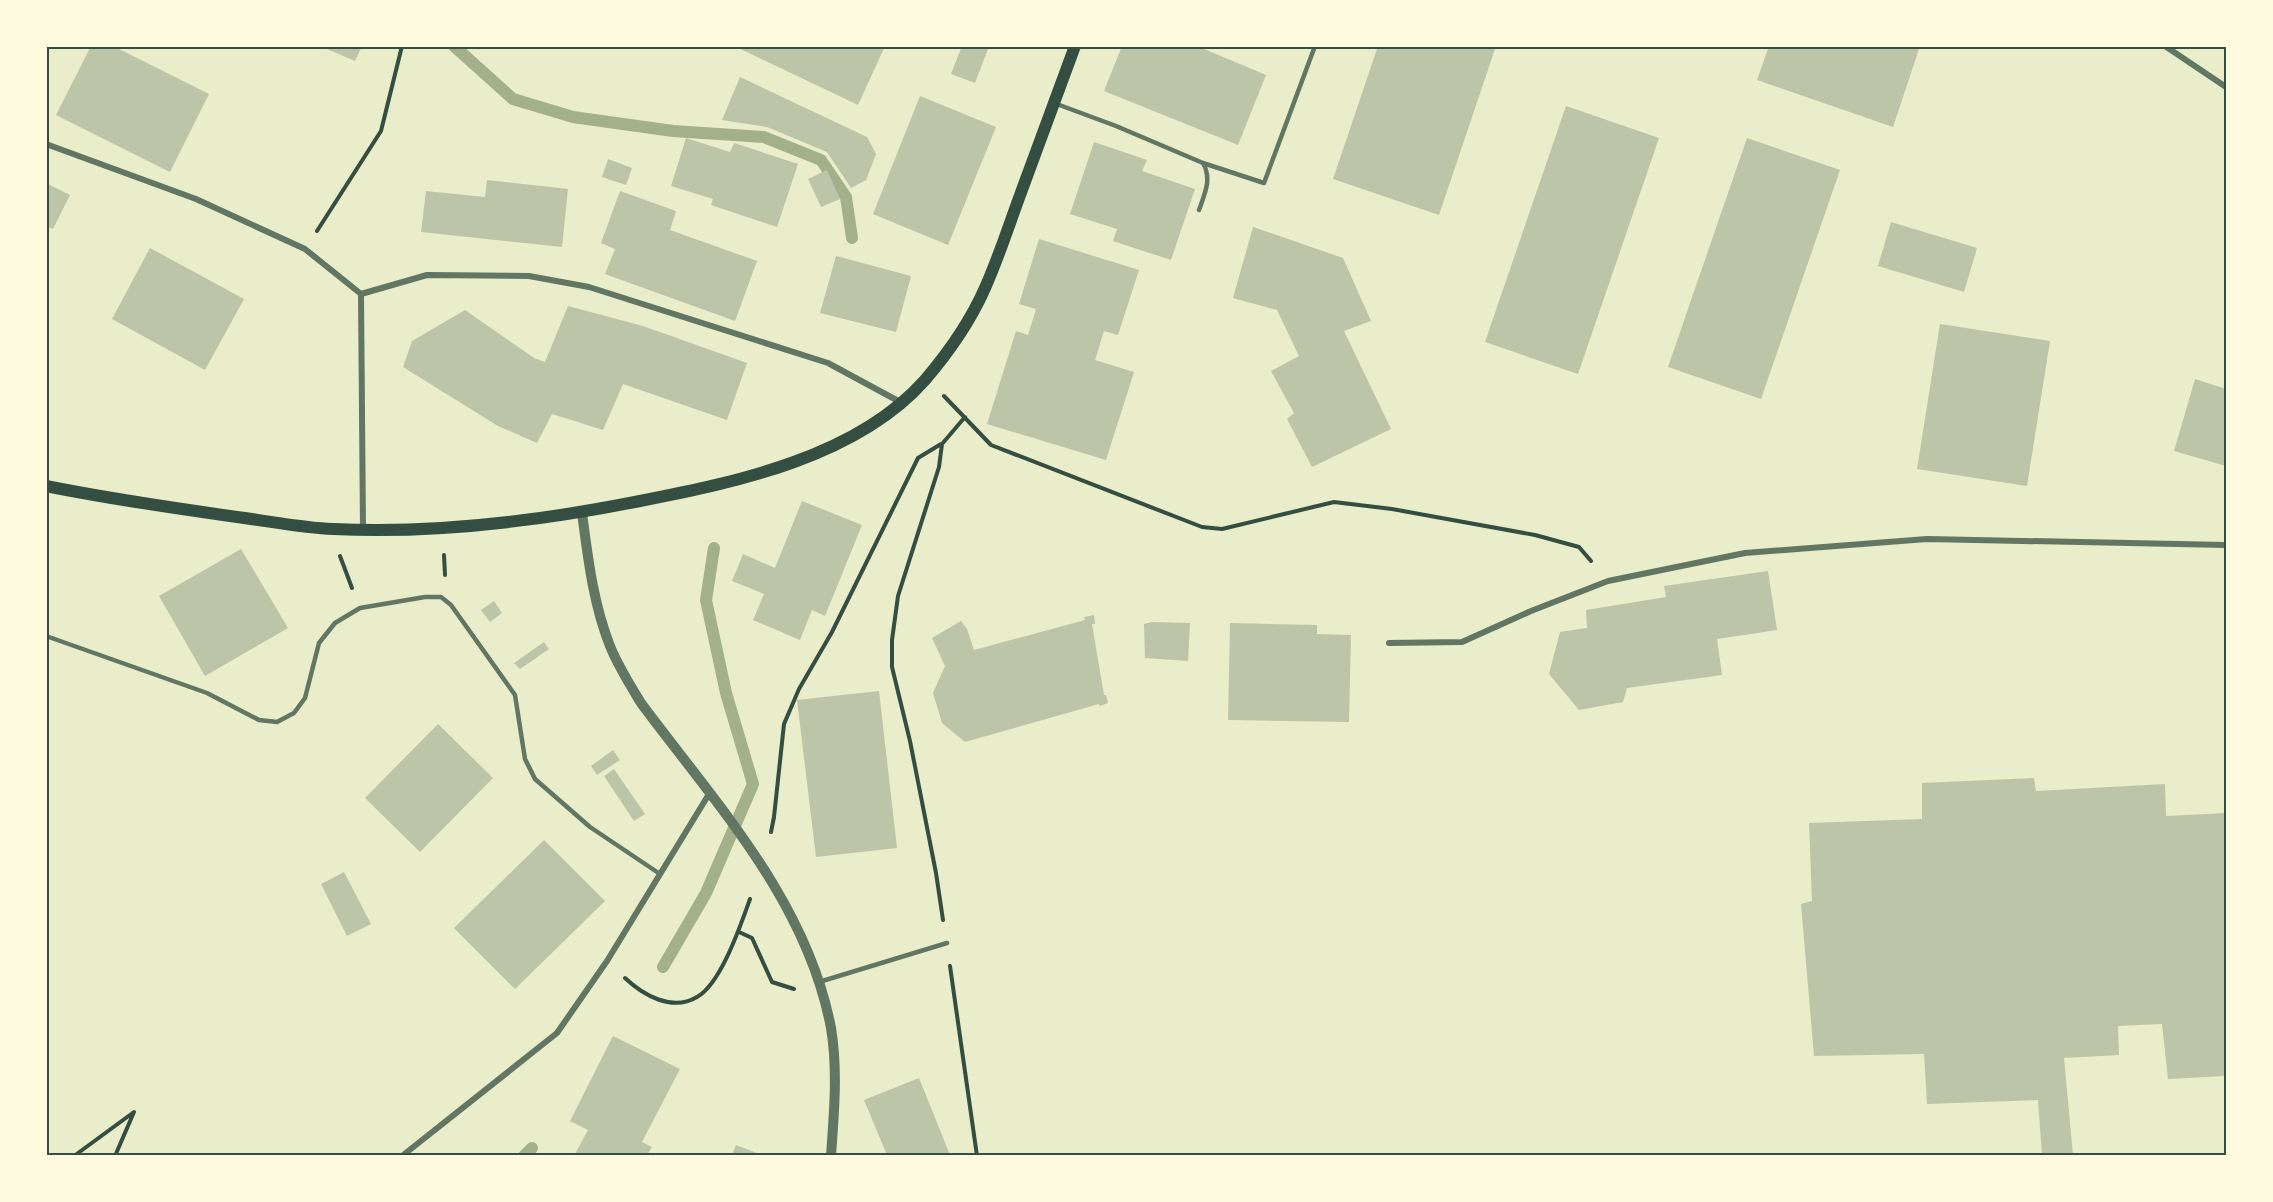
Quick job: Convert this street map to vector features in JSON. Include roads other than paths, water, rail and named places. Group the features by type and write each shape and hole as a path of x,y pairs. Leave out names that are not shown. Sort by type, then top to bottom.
{"main road":[{"path":"46,486 114,499 331,529 442,528 582,513 694,491 782,466 825,449 866,429 902,403 926,379 958,336 985,289 1075,46"}],"street":[{"path":"2165,46 2226,87"},
{"path":"46,144 196,199 305,249 361,294"},
{"path":"361,294 428,275 529,276 589,287 828,363 902,403"},
{"path":"361,294 363,530"},
{"path":"582,513 592,583 610,647 641,703 722,810 780,894 802,937 826,1006 834,1053 834,1115 831,1155"},
{"path":"1389,643 1462,642 1531,611 1608,581 1745,553 1927,539 2226,546"},
{"path":"402,1155 557,1033 607,961 709,794"}],"lane":[{"path":"1054,103 1116,126 1203,163 1264,183 1315,46"},
{"path":"1199,210 1208,184 1208,172 1203,163"},
{"path":"46,636 207,693 259,720 277,722 294,713 305,698 320,643 335,623 360,608 425,597 441,597 447,600 515,696 525,759 535,779 606,839 660,874"},
{"path":"819,982 947,943"}],"waterway":[{"path":"454,46 513,99 573,117 673,131 764,137 821,160 846,197 852,238"},
{"path":"663,967 706,893 753,784 726,693 706,600 714,548"},
{"path":"524,1156 532,1148"}]}
